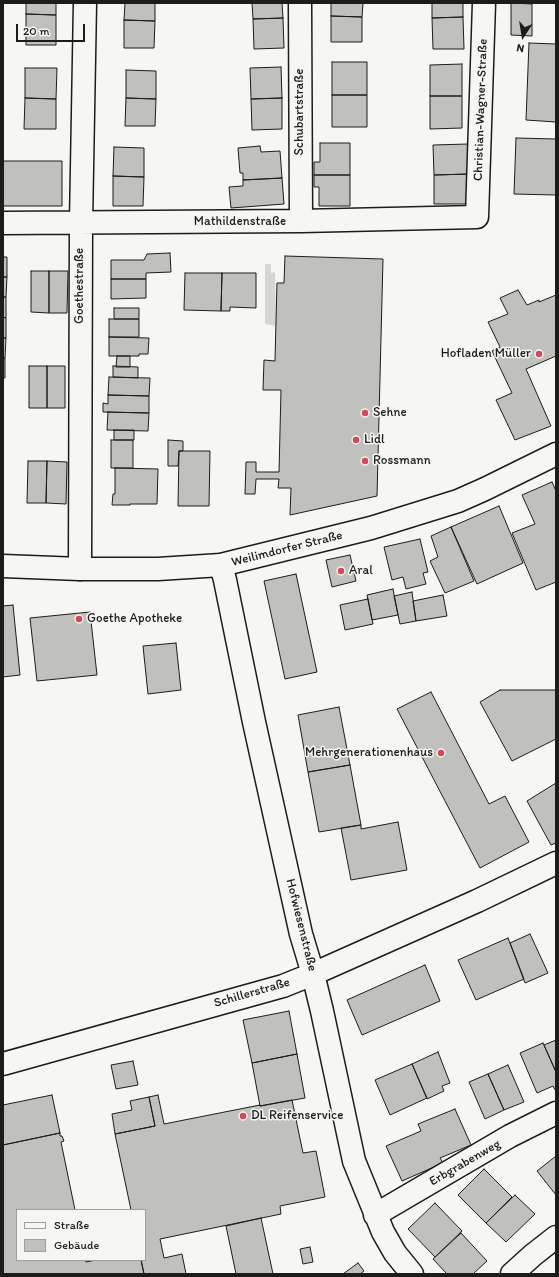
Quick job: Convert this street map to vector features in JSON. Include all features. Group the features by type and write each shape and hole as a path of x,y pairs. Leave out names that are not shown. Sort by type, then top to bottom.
{"street":[{"name":"Goethestraße","path":"80,569 81,223 85,3"},
{"name":"Schubartstraße","path":"300,3 301,221"},
{"name":"Christian-Wagner-Straße","path":"477,217 484,3"},
{"name":"Mathildenstraße","path":"3,223 301,221 477,217"},
{"name":"Weilimdorfer Straße","path":"3,566 158,570 221,565 371,528 458,501 556,454"},
{"name":"Hofwiesenstraße","path":"221,565 301,934 322,1011 354,1161 382,1232 395,1253 412,1274"},
{"name":"Schillerstraße","path":"3,1064 283,986 477,901 556,863"},
{"name":"Erbgrabenweg","path":"375,1215 510,1136 556,1113"},
{"path":"512,1274 556,1237"}],"shaded area":[{"path":"265,264 271,264 271,273 275,272 276,326 265,324"}],"building":[{"path":"26,3 56,3 56,15 26,14"},
{"path":"125,3 155,3 155,21 124,20"},
{"path":"252,3 282,3 283,18 253,19"},
{"path":"331,3 363,3 362,17 331,16"},
{"path":"432,3 463,3 463,17 432,18"},
{"path":"511,3 532,4 532,36 511,35"},
{"path":"26,14 56,15 56,45 26,45"},
{"path":"331,16 362,17 362,42 331,42"},
{"path":"463,17 464,49 433,49 432,18"},
{"path":"283,18 284,48 254,49 253,19"},
{"path":"124,20 155,21 154,48 124,48"},
{"path":"529,43 556,44 556,122 526,120"},
{"path":"332,62 367,62 367,95 332,95"},
{"path":"462,64 462,96 430,96 430,65"},
{"path":"281,67 282,98 251,99 250,68"},
{"path":"25,68 57,68 56,99 25,98"},
{"path":"126,70 156,71 156,99 126,98"},
{"path":"332,95 367,95 367,127 332,127"},
{"path":"430,96 462,96 462,128 430,129"},
{"path":"25,98 56,99 56,129 24,129"},
{"path":"126,98 156,99 155,126 125,126"},
{"path":"282,98 282,129 252,130 251,99"},
{"path":"516,138 556,139 556,195 514,194"},
{"path":"320,143 350,143 350,175 314,175 314,162 320,162"},
{"path":"468,144 469,174 434,175 433,145"},
{"path":"260,146 261,152 280,151 282,178 243,180 243,173 240,173 238,148"},
{"path":"114,147 144,148 144,177 113,176"},
{"path":"3,161 62,161 62,206 3,206"},
{"path":"469,174 470,204 434,204 434,175"},
{"path":"314,175 350,175 350,206 319,206 319,187 314,187"},
{"path":"113,176 144,177 143,206 113,206"},
{"path":"282,178 284,204 231,208 229,187 243,186 243,180"},
{"path":"170,253 171,272 146,273 146,279 111,279 111,260 144,260 147,254"},
{"path":"285,256 383,259 377,496 290,515 291,488 278,488 279,479 256,479 255,494 245,494 246,462 256,462 256,472 279,472 281,390 263,390 264,360 275,361 277,283 284,283"},
{"path":"3,257 7,257 7,277 3,277"},
{"path":"31,271 49,271 49,313 31,312"},
{"path":"49,271 68,271 67,313 49,313"},
{"path":"185,273 222,273 221,311 184,310"},
{"path":"222,273 256,273 256,308 230,307 230,311 221,311"},
{"path":"3,277 7,277 6,297 3,297"},
{"path":"111,279 146,279 146,298 111,299"},
{"path":"518,290 527,305 556,295 556,356 526,369 551,426 515,440 496,400 512,393 492,351 500,347 488,322 508,314 500,298"},
{"path":"3,297 6,297 6,318 3,317"},
{"path":"114,308 139,308 139,319 114,319"},
{"path":"3,317 6,318 6,338 3,338"},
{"path":"109,319 139,319 139,337 109,337"},
{"path":"109,337 149,338 148,354 139,354 139,356 109,356"},
{"path":"3,338 6,338 5,358 3,358"},
{"path":"117,356 130,356 130,367 116,367"},
{"path":"3,358 5,358 5,378 3,378"},
{"path":"29,366 47,366 47,408 29,408"},
{"path":"47,366 65,366 65,408 47,408"},
{"path":"113,366 138,367 138,378 113,377"},
{"path":"109,377 150,378 149,396 108,395"},
{"path":"108,395 149,396 149,413 103,412 103,403 108,404"},
{"path":"108,412 149,413 148,431 107,430"},
{"path":"114,430 134,430 134,440 114,440"},
{"path":"111,440 133,440 133,468 111,468"},
{"path":"168,440 183,441 183,451 179,451 178,466 168,466"},
{"path":"179,451 210,451 209,506 178,506"},
{"path":"28,461 47,461 46,503 27,503"},
{"path":"47,461 67,462 66,504 46,503"},
{"path":"115,468 158,469 157,504 112,505 113,494 115,494"},
{"path":"552,482 556,491 556,582 536,590 512,533 535,524 522,495"},
{"path":"499,506 523,563 477,584 451,527"},
{"path":"451,527 474,581 445,593 430,561 438,557 431,536"},
{"path":"420,539 428,572 423,573 426,584 406,589 403,577 392,580 384,547"},
{"name":"Aral","path":"350,555 356,581 332,587 326,560"},
{"path":"296,574 317,672 285,679 264,581"},
{"path":"393,589 398,615 372,620 367,595"},
{"path":"412,592 416,621 400,624 394,596"},
{"path":"443,595 447,616 416,621 413,601"},
{"path":"368,599 373,624 345,630 340,605"},
{"path":"13,605 20,675 3,677 3,606"},
{"path":"90,612 97,675 37,681 30,618"},
{"path":"176,643 181,690 148,694 143,646"},
{"path":"500,690 556,690 556,739 512,761 480,702"},
{"name":"Mehrgenerationenhaus","path":"431,692 489,804 505,796 529,842 480,868 397,709"},
{"path":"339,707 350,765 308,772 298,715"},
{"path":"350,765 361,825 319,832 308,772"},
{"path":"556,783 556,843 551,845 527,801"},
{"path":"398,822 407,870 351,880 341,828 361,825 361,829"},
{"path":"530,934 548,973 525,983 510,943"},
{"path":"508,938 524,979 476,1000 458,960"},
{"path":"425,965 440,1001 362,1035 347,1000"},
{"path":"289,1011 297,1054 252,1063 243,1020"},
{"path":"556,1040 556,1072 544,1045"},
{"path":"543,1043 556,1072 556,1089 555,1090 553,1086 537,1093 520,1053"},
{"path":"438,1052 450,1083 442,1086 444,1091 427,1099 412,1064"},
{"path":"297,1054 305,1098 260,1106 252,1063"},
{"path":"133,1061 138,1085 116,1089 111,1065"},
{"path":"412,1064 427,1098 390,1115 375,1080"},
{"path":"508,1065 524,1102 504,1110 488,1074"},
{"path":"488,1074 504,1110 485,1119 469,1082"},
{"path":"52,1095 60,1133 3,1145 3,1105"},
{"path":"158,1095 164,1124 292,1100 303,1153 316,1151 325,1197 280,1206 281,1214 160,1239 164,1258 182,1254 186,1274 144,1274 141,1261 146,1261 146,1209 131,1209 115,1134 155,1126 149,1097"},
{"path":"149,1097 155,1126 115,1134 112,1114 132,1110 130,1101"},
{"path":"455,1109 471,1145 440,1158 443,1163 402,1181 386,1146 421,1131 418,1124"},
{"path":"60,1133 60,1136 62,1136 64,1141 61,1142 75,1209 16,1209 16,1261 141,1261 144,1274 3,1274 3,1145"},
{"path":"556,1156 556,1195 537,1171"},
{"path":"484,1169 512,1197 486,1223 458,1195"},
{"path":"515,1195 535,1214 506,1242 486,1223"},
{"path":"435,1203 462,1231 435,1257 408,1229"},
{"path":"261,1218 273,1274 236,1274 226,1226"},
{"path":"461,1233 487,1261 473,1274 447,1274 433,1259"},
{"path":"310,1247 313,1262 303,1264 300,1249"},
{"path":"358,1263 364,1271 360,1274 343,1274"}],"place":[{"name":"Hofladen Müller","path":"539,354"},
{"name":"Sehne","path":"365,413"},
{"name":"Lidl","path":"356,440"},
{"name":"Rossmann","path":"365,461"},
{"name":"Aral","path":"341,571"},
{"name":"Goethe Apotheke","path":"79,619"},
{"name":"Mehrgenerationenhaus","path":"441,753"},
{"name":"DL Reifenservice","path":"243,1116"}]}
